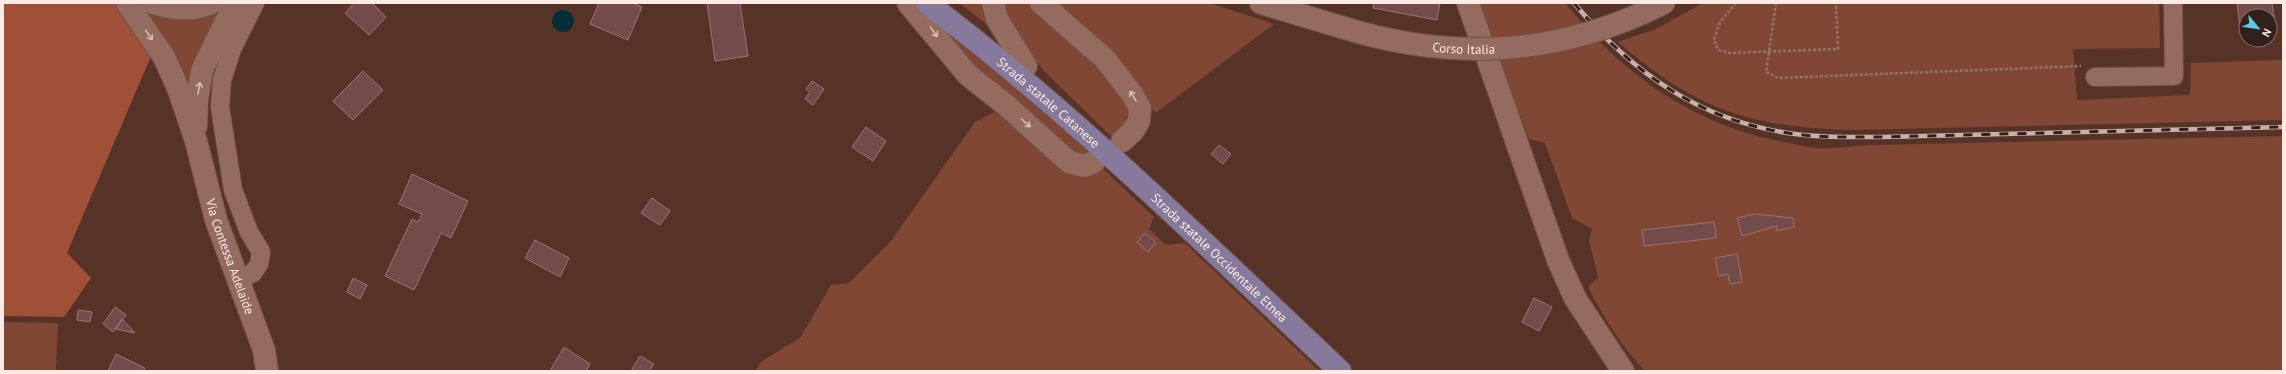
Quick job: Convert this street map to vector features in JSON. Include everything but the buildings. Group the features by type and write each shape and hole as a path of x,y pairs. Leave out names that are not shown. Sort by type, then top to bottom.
{"main road":[{"path":"127,3 164,56 178,88 196,141"},
{"path":"153,3 174,9 193,8 211,3"},
{"path":"196,141 197,100 202,70 235,3"},
{"path":"908,3 968,75 1006,105 1069,162 1078,166 1084,166 1096,153"},
{"name":"Strada statale Catanese","path":"927,3 992,52 1096,153"},
{"name":"Strada statale Catanese","path":"944,3 998,42 1026,66 1096,153"},
{"path":"993,3 997,19 1026,66"},
{"path":"1041,3 1105,59 1132,94 1140,108 1139,121 1133,131 1122,141"},
{"name":"Corso Italia","path":"1261,3 1370,36 1416,46 1462,50 1493,50 1531,46 1584,35 1614,26 1664,3"},
{"path":"1468,3 1558,260 1575,298 1623,371"},
{"name":"Via Contessa Adelaide","path":"196,141 216,220 264,350 268,371"},
{"name":"Strada statale Occidentale Etnea","path":"1096,153 1340,371"}],"street":[{"path":"238,279 253,273 259,264 261,252 249,232 233,190 225,144 220,100 222,80 232,49 255,3"},
{"path":"2095,77 2174,76 2173,3"}],"path":[{"path":"1736,3 1720,22 1714,39 1718,50 1730,53 1838,49 1836,3"},
{"path":"1776,3 1766,72 1778,78 2083,66 2095,77"}],"shaded area":[{"path":"3,3 117,3 152,54 67,253 91,278 64,317 3,316"},
{"path":"135,3 158,12 202,13 224,3 188,97"},
{"path":"959,3 984,3 994,30"},
{"path":"998,3 1034,3 1095,57 1134,116 1115,140 1045,72 1011,30"},
{"path":"1051,3 1209,3 1274,24 1157,112 1149,109"},
{"path":"1477,3 1565,3 1610,52 1635,74 1662,93 1690,109 1720,123 1751,134 1809,147 1831,148 1872,145 2283,136 2283,371 1645,371 1628,352 1600,310 1588,287 1598,277 1589,241 1592,229 1572,218 1545,143 1529,139"},
{"path":"1703,3 2159,3 2160,48 2073,49 2077,100 2190,95 2191,63 2283,60 2283,120 1848,130 1813,128 1751,118 1724,110 1698,98 1672,83 1646,65 1618,42 1656,29"},
{"path":"931,20 1025,91 1092,156 1084,159 991,86"},
{"path":"999,110 1067,172 1076,176 1101,167 1154,217 1149,229 1166,245 1185,243 1319,371 755,371 762,361 800,338 831,285 849,283 891,241 975,122"},
{"path":"3,322 58,323 56,371 3,371"}],"water":[{"path":"563,10 571,13 574,21 571,29 563,32 555,29 552,21 555,13"}],"railway":[{"path":"1574,3 1620,52 1672,91 1700,106 1730,118 1761,128 1795,134 1828,137 1883,137 2283,127"}]}
